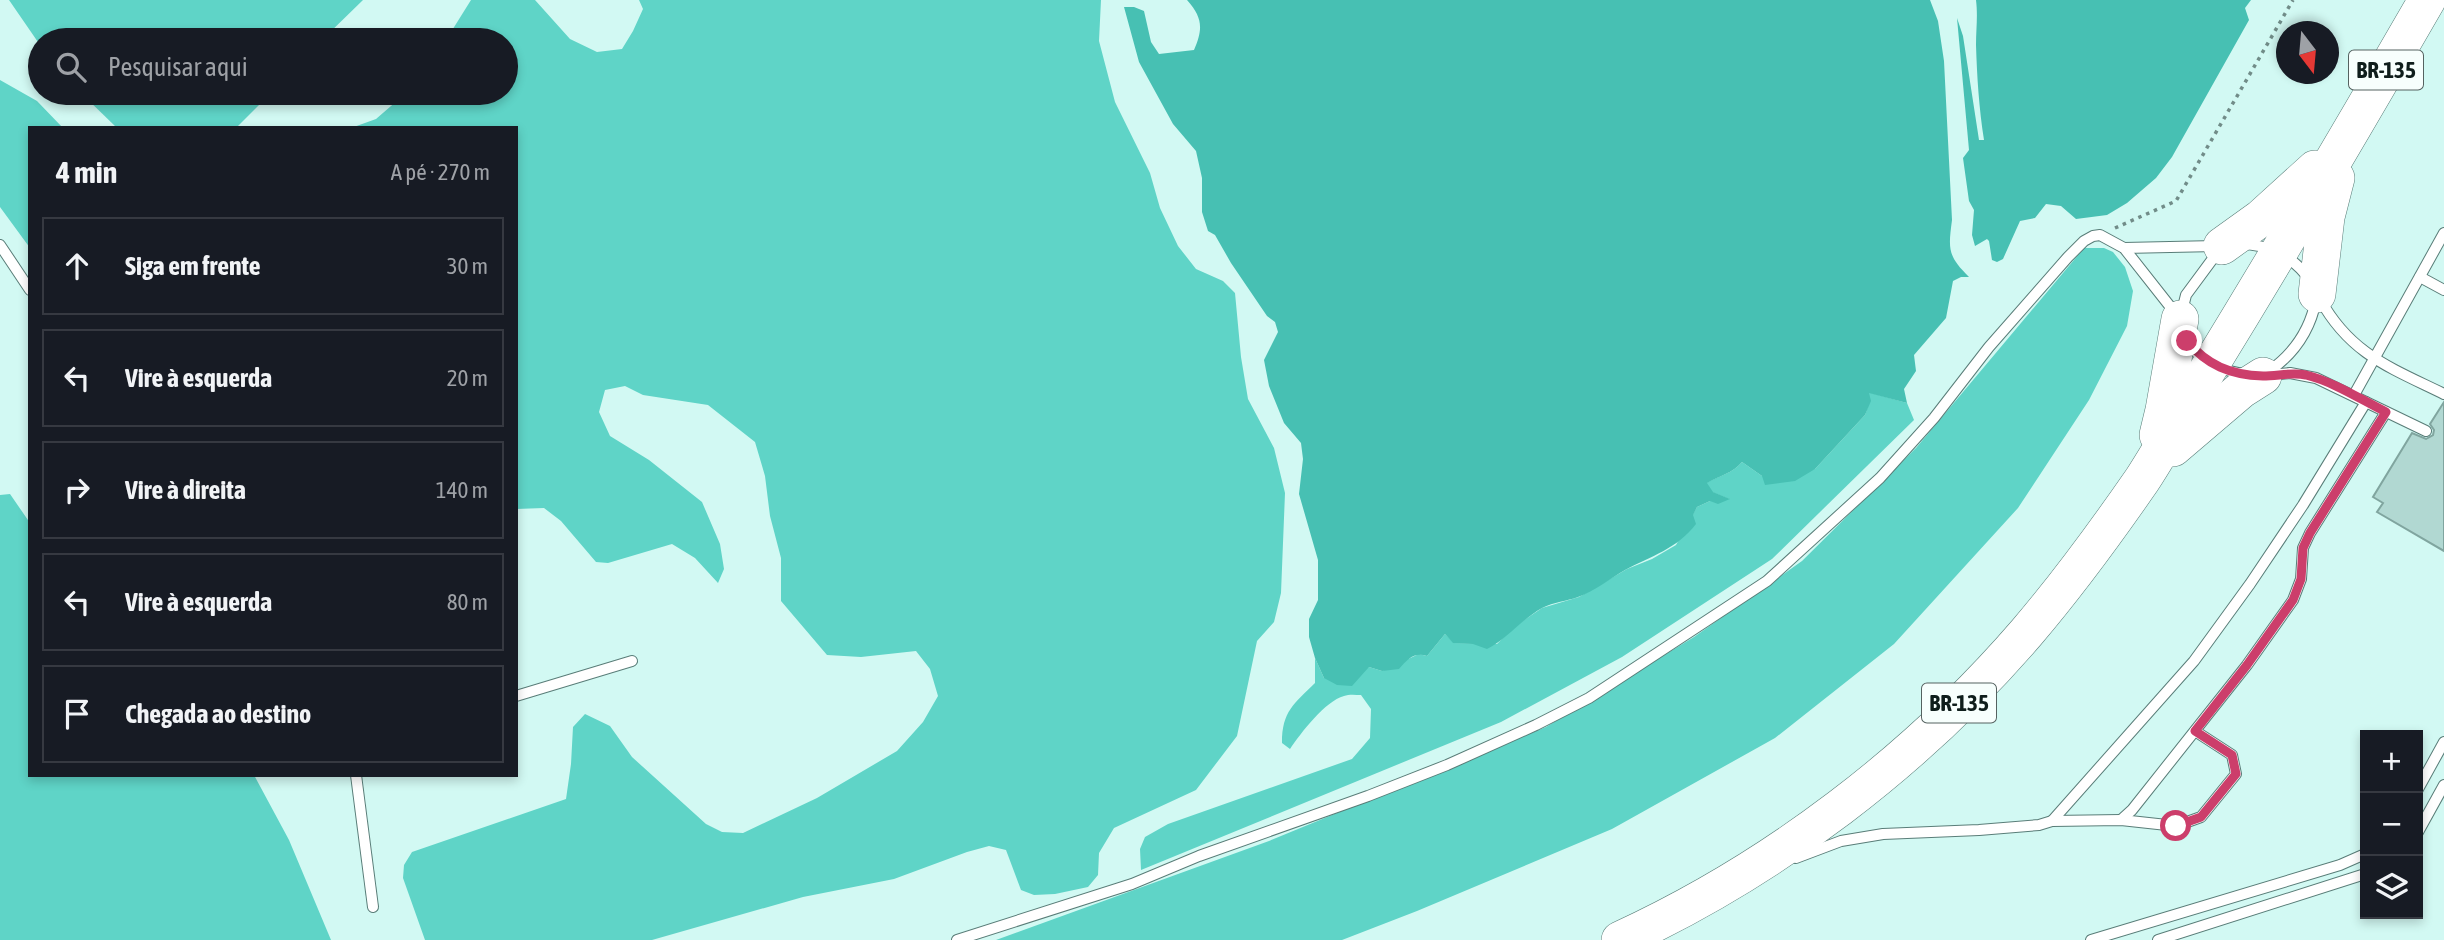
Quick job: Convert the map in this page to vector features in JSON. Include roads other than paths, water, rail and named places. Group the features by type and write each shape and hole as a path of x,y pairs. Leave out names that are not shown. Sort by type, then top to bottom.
{"highway":[{"name":"BR-135","path":"1620,940 1690,906 1794,840 1920,741 1975,688 2027,632 2071,578 2142,479 2280,253 2427,0"},
{"path":"2222,246 2287,196 2346,139"},
{"path":"2317,294 2326,217 2346,139"},
{"path":"2142,479 2164,410 2180,319"},
{"path":"2142,479 2177,444 2241,390 2263,376"}],"lane":[{"path":"957,940 1132,884 1199,856 1368,796 1473,754 1589,698 1767,580 1880,478 1934,418 1989,347 2068,257 2084,241 2100,235 2124,248 2180,319 2187,341 2199,356 2211,364 2237,373 2263,376 2302,374 2316,378 2426,431"},
{"path":"2354,395 2443,236"},
{"path":"2124,248 2245,244 2266,247 2280,253 2308,276 2338,328 2373,359 2444,394"},
{"path":"0,245 28,287"},
{"path":"2180,319 2186,295 2222,246"},
{"path":"2420,277 2444,290"},
{"path":"2263,376 2286,358 2298,344 2313,316 2317,294"},
{"path":"2052,821 2194,661 2280,539 2366,402"},
{"path":"2121,820 2247,665 2293,600 2301,579 2303,548 2310,533 2386,412"},
{"path":"518,695 632,661"},
{"path":"1731,882 1841,841 1883,834 1991,829 2039,825 2052,821 2121,820 2176,826 2201,817 2236,774 2232,755 2195,731"},
{"path":"2423,780 2444,742"},
{"path":"356,777 373,907"},
{"path":"2423,823 2444,785"},
{"path":"2091,940 2340,865 2360,856"},
{"path":"2158,940 2360,876"},
{"path":"2168,917 2174,937"}]}
